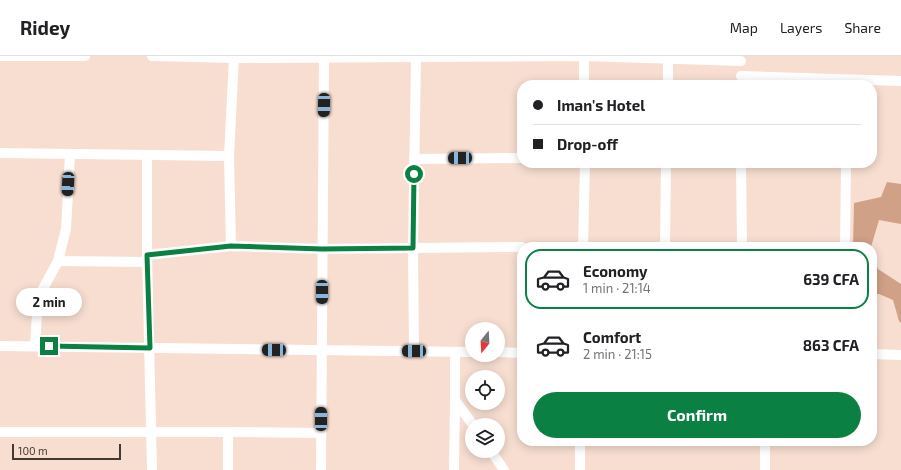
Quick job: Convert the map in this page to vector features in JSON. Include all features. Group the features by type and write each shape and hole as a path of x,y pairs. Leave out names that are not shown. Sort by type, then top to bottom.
{"street":[{"path":"0,56 85,56"},
{"path":"152,56 234,58 416,56 584,56 668,59 741,58 741,80"},
{"path":"414,351 413,248 416,56"},
{"path":"584,56 584,80"},
{"path":"321,470 324,57"},
{"path":"231,246 229,156 234,58"},
{"path":"668,59 668,80"},
{"path":"877,81 901,81"},
{"path":"0,153 229,156"},
{"path":"35,346 38,298 58,261 66,229 70,154"},
{"path":"147,156 147,258 152,470"},
{"path":"414,159 517,158"},
{"path":"583,242 585,168"},
{"path":"665,242 666,168"},
{"path":"742,168 742,242"},
{"path":"845,242 846,168"},
{"path":"58,261 147,258 231,246 322,249 517,248"},
{"path":"0,346 465,352"},
{"path":"454,470 455,352"},
{"path":"505,352 517,353"},
{"path":"877,354 901,355"},
{"path":"455,400 468,418"},
{"path":"0,432 321,433"},
{"path":"228,432 228,470"},
{"path":"580,446 580,470"},
{"path":"765,446 765,470"},
{"path":"496,458 504,470"}],"shaded area":[{"path":"887,182 901,184 901,224 879,220 872,242 853,242 854,203 881,197"},
{"path":"877,266 878,269 901,284 901,323 899,321 893,300 877,294"}],"route":[{"path":"49,346 150,348 147,255 231,246 322,249 413,248 414,174"}]}
